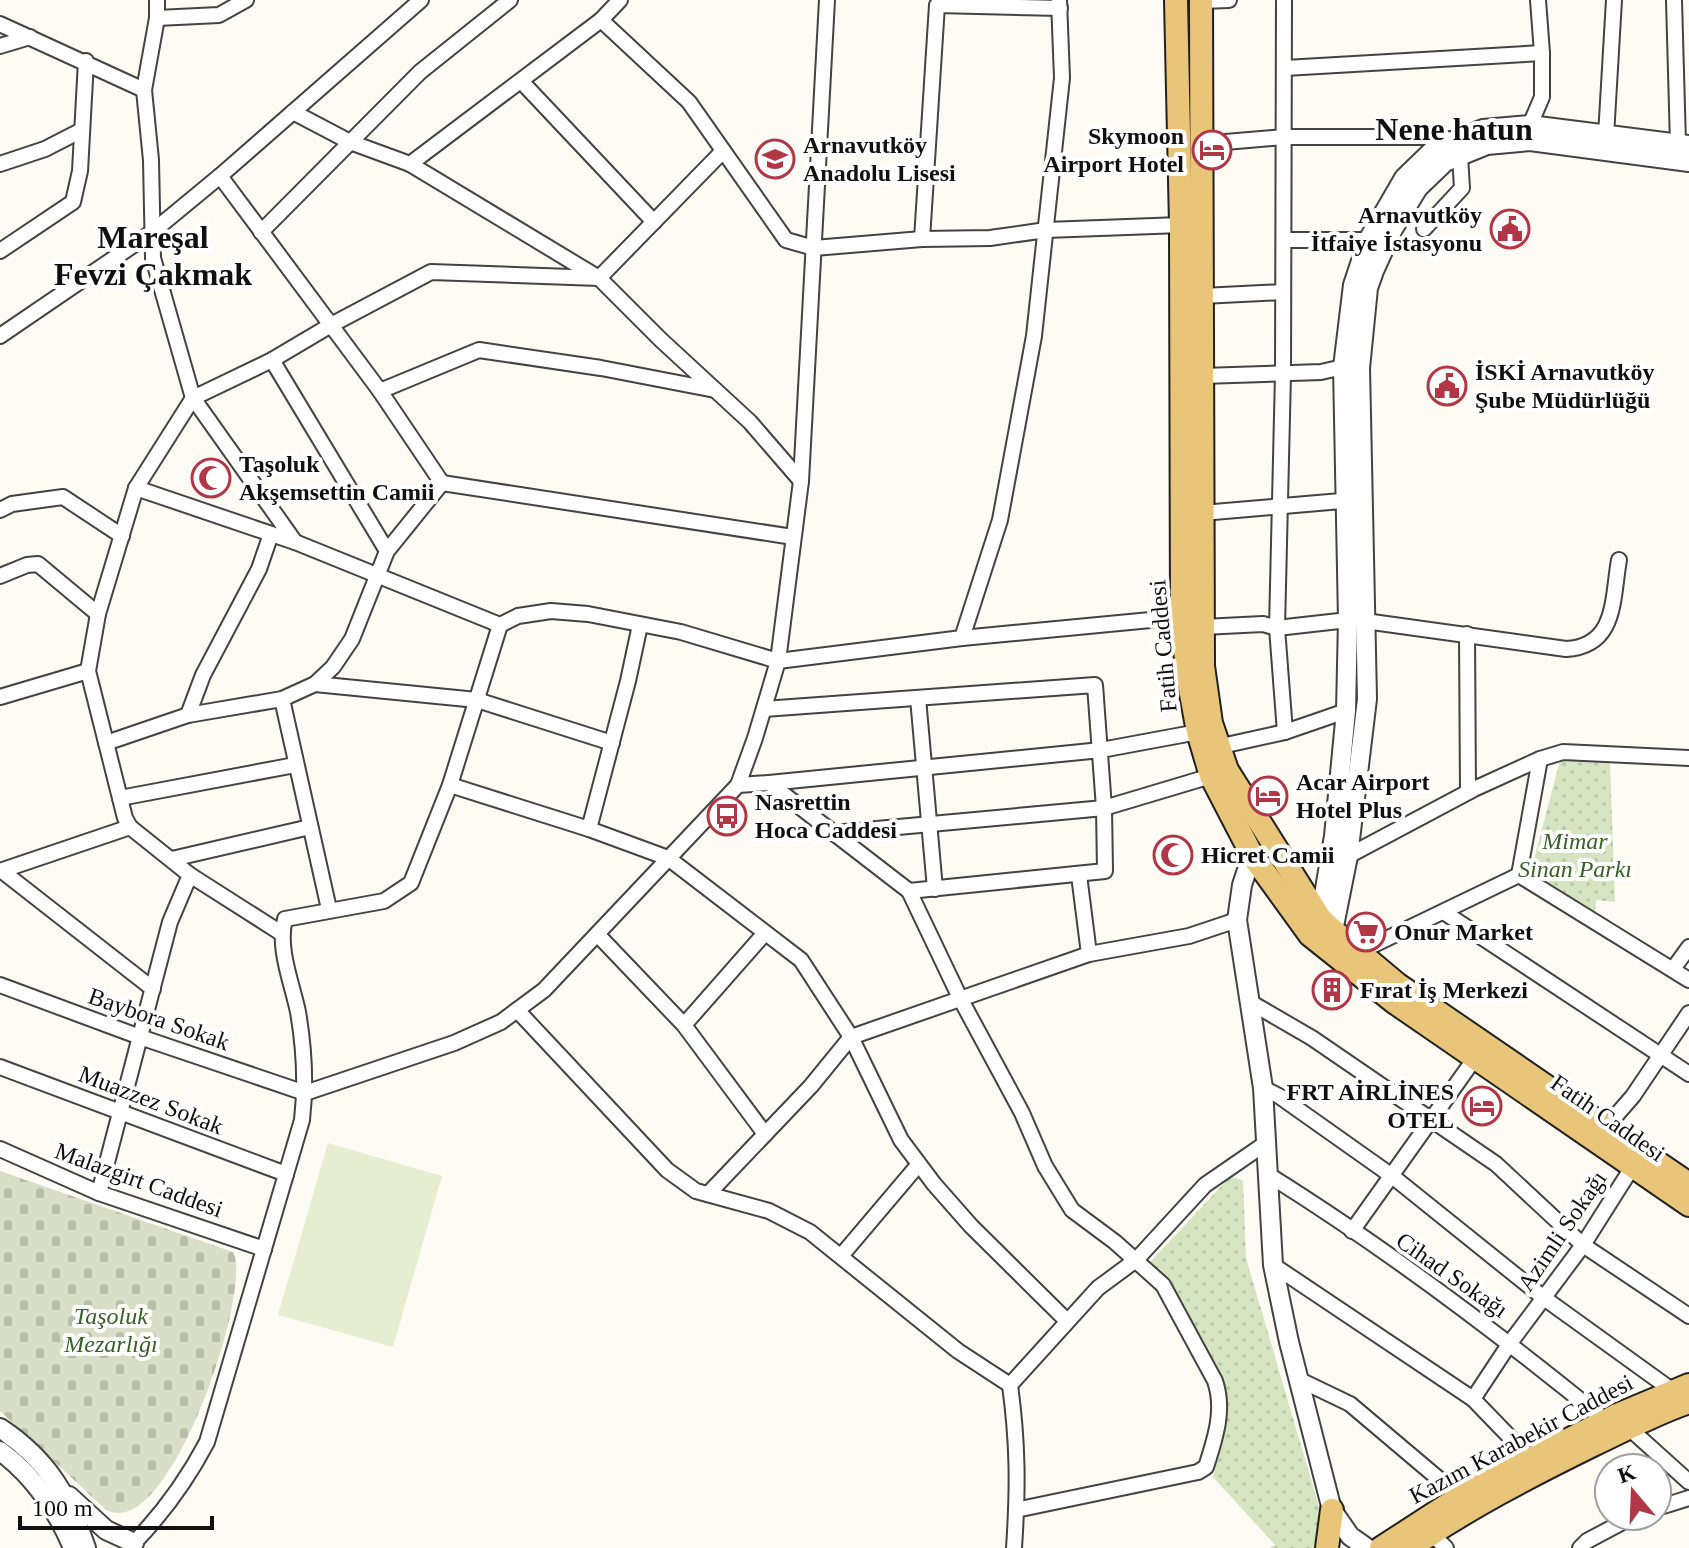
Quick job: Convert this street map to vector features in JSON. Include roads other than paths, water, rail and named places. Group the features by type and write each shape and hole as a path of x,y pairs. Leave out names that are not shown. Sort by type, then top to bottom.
{"main road":[{"name":"Fatih Caddesi","path":"1176,0 1181,225 1182,617 1187,672 1198,732 1211,776 1252,855 1322,933 1394,1002 1689,1205"},
{"name":"Fatih Caddesi","path":"1201,1 1203,666 1217,747 1227,770 1322,933 1357,953 1397,984 1689,1184"},
{"name":"Kazım Karabekir Caddesi","path":"1381,1548 1459,1496 1606,1421 1684,1392"},
{"name":"Kazım Karabekir Caddesi","path":"1410,1548 1439,1541 1511,1487 1629,1428 1684,1392"},
{"path":"1327,1548 1332,1510"}],"street":[{"path":"157,0 157,18 144,90 153,212 153,258 193,398 295,542"},
{"path":"157,18 219,15 246,0"},
{"path":"0,336 151,233 421,0"},
{"path":"261,232 420,72 510,0"},
{"path":"410,164 601,20 620,0"},
{"path":"305,1093 454,1043 501,1022 544,990 738,785 778,661 801,481 827,0"},
{"path":"1201,1 1229,0"},
{"path":"1284,0 1283,374 1277,628 1285,732"},
{"path":"1530,125 1542,97 1538,0"},
{"path":"1606,136 1614,0"},
{"path":"1354,500 1343,367 1353,344 1368,288 1393,229 1418,188 1455,148 1483,129 1530,125 1684,145 1674,0"},
{"path":"922,239 937,5 1060,4 1062,78 1034,336 1000,520 962,638"},
{"path":"601,20 689,102 786,240 814,248 922,239 990,238 1046,230 1181,225"},
{"path":"0,24 144,90"},
{"path":"0,46 30,37"},
{"path":"1285,68 1542,53"},
{"path":"0,251 73,202 80,171 86,61"},
{"path":"521,81 654,222"},
{"path":"293,112 350,142 410,164 599,278 750,422 801,481"},
{"path":"0,164 45,149 82,130"},
{"path":"1202,144 1284,137 1439,137 1455,148 1462,188 1424,229"},
{"path":"1322,933 1348,856 1367,699 1357,621 1353,344 1356,273 1368,240 1404,178 1435,148 1530,141 1689,162"},
{"path":"281,933 190,875 130,827 125,818 88,671 98,614 136,488 193,398 272,360 431,272 599,278 723,151"},
{"path":"220,176 380,391 442,483 793,537"},
{"path":"1284,240 1368,240"},
{"path":"1202,296 1283,292"},
{"path":"380,391 479,350 601,368 715,390"},
{"path":"272,360 387,551"},
{"path":"1202,376 1321,372 1343,367"},
{"path":"106,743 188,715 282,699 315,684 333,667 352,639 387,551 442,483"},
{"path":"136,488 295,542 500,625"},
{"path":"0,510 12,504 63,497 122,536"},
{"path":"1202,513 1354,500"},
{"path":"188,715 209,663 259,569 271,534"},
{"path":"1203,627 1263,624 1277,628 1357,621 1566,649 1589,644 1606,629 1619,560"},
{"path":"0,576 38,564 98,614"},
{"path":"0,1428 21,1442 63,1490 106,1530 132,1545 188,1478 207,1442 302,1120 305,1093 298,1016 281,933 285,919 384,901 411,883 450,785 500,625 518,616 551,611 588,614 681,632 778,661 962,638 1182,617"},
{"path":"1322,933 1357,621"},
{"path":"589,829 640,625"},
{"path":"1467,634 1468,792"},
{"path":"0,697 88,671"},
{"path":"315,684 477,700 612,743"},
{"path":"764,709 1095,685 1101,750 1105,871 909,891"},
{"path":"918,698 935,889"},
{"path":"282,699 329,909"},
{"path":"1217,747 1285,732 1346,711"},
{"path":"738,785 1101,750 1198,732"},
{"path":"1348,856 1468,792 1540,759 1563,752 1689,758"},
{"path":"1519,875 1540,759"},
{"path":"120,798 295,765"},
{"path":"833,833 1104,808 1211,776"},
{"path":"769,783 909,891 960,998 1022,1113 1045,1166 1072,1210 1163,1285 1218,1390 1220,1411 1206,1467 1198,1472 1016,1510"},
{"path":"450,785 589,829 668,858 801,960 851,1037 901,1140 971,1226 1067,1321"},
{"path":"1,871 130,827"},
{"path":"172,859 310,827"},
{"path":"1252,855 1242,885 1237,920 1263,1088 1273,1265 1332,1510 1350,1536 1367,1548"},
{"path":"1,871 153,989"},
{"path":"99,1193 170,922 190,875"},
{"path":"1079,875 1089,954"},
{"path":"1357,953 1519,875"},
{"path":"1519,875 1689,980"},
{"path":"1445,913 1689,1074"},
{"path":"708,1194 811,1086 851,1037 1089,954 1189,936 1237,920"},
{"path":"684,1025 765,933"},
{"path":"597,934 684,1025 765,1134"},
{"path":"1673,969 1689,947"},
{"name":"Baybora Sokak","path":"0,985 305,1093"},
{"path":"1250,1002 1312,1038 1496,1164 1583,1245 1689,1316"},
{"path":"517,1010 667,1170 696,1191 769,1211 810,1232 958,1351 1010,1385 1017,1431 1019,1481 1014,1548"},
{"path":"1606,1127 1633,1096 1689,1013"},
{"path":"1352,1231 1475,1058"},
{"name":"Muazzez Sokak","path":"0,1067 286,1174"},
{"path":"1263,1088 1279,1096 1392,1176 1544,1298 1684,1392"},
{"path":"1010,1385 1098,1288 1136,1260 1205,1185 1266,1143"},
{"name":"Malazgirt Caddesi","path":"0,1149 99,1193 264,1249"},
{"path":"841,1256 919,1164"},
{"name":"Azimli Sokağı","path":"1473,1399 1510,1343 1583,1245 1633,1166"},
{"name":"Cihad Sokağı","path":"1267,1174 1510,1343 1606,1421"},
{"path":"1273,1265 1473,1399 1531,1459"},
{"path":"1300,1380 1350,1404 1459,1496"},
{"path":"1629,1428 1689,1482"},
{"path":"0,1451 25,1473 48,1503 73,1548"},
{"path":"63,1490 86,1548"},
{"path":"1580,1548 1604,1532"}],"place":[{"name":"Skymoon Airport Hotel","path":"1212,150"},
{"name":"Arnavutköy Anadolu Lisesi","path":"775,159"},
{"name":"Arnavutköy İtfaiye İstasyonu","path":"1510,229"},
{"name":"İSKİ Arnavutköy Şube Müdürlüğü","path":"1447,386"},
{"name":"Taşoluk Akşemsettin Camii","path":"211,478"},
{"name":"Acar Airport Hotel Plus","path":"1268,796"},
{"name":"Nasrettin Hoca Caddesi","path":"727,816"},
{"name":"Hicret Camii","path":"1173,855"},
{"name":"Onur Market","path":"1366,932"},
{"name":"Fırat İş Merkezi","path":"1332,990"},
{"name":"FRT AİRLİNES OTEL","path":"1482,1106"}],"district":[{"name":"Nene hatun","path":"1454,129"},
{"name":"Mareşal Fevzi Çakmak","path":"153,256"}],"park label":[{"name":"Mimar Sinan Parkı","path":"1575,855"},
{"name":"Taşoluk Mezarlığı","path":"111,1330"}]}
